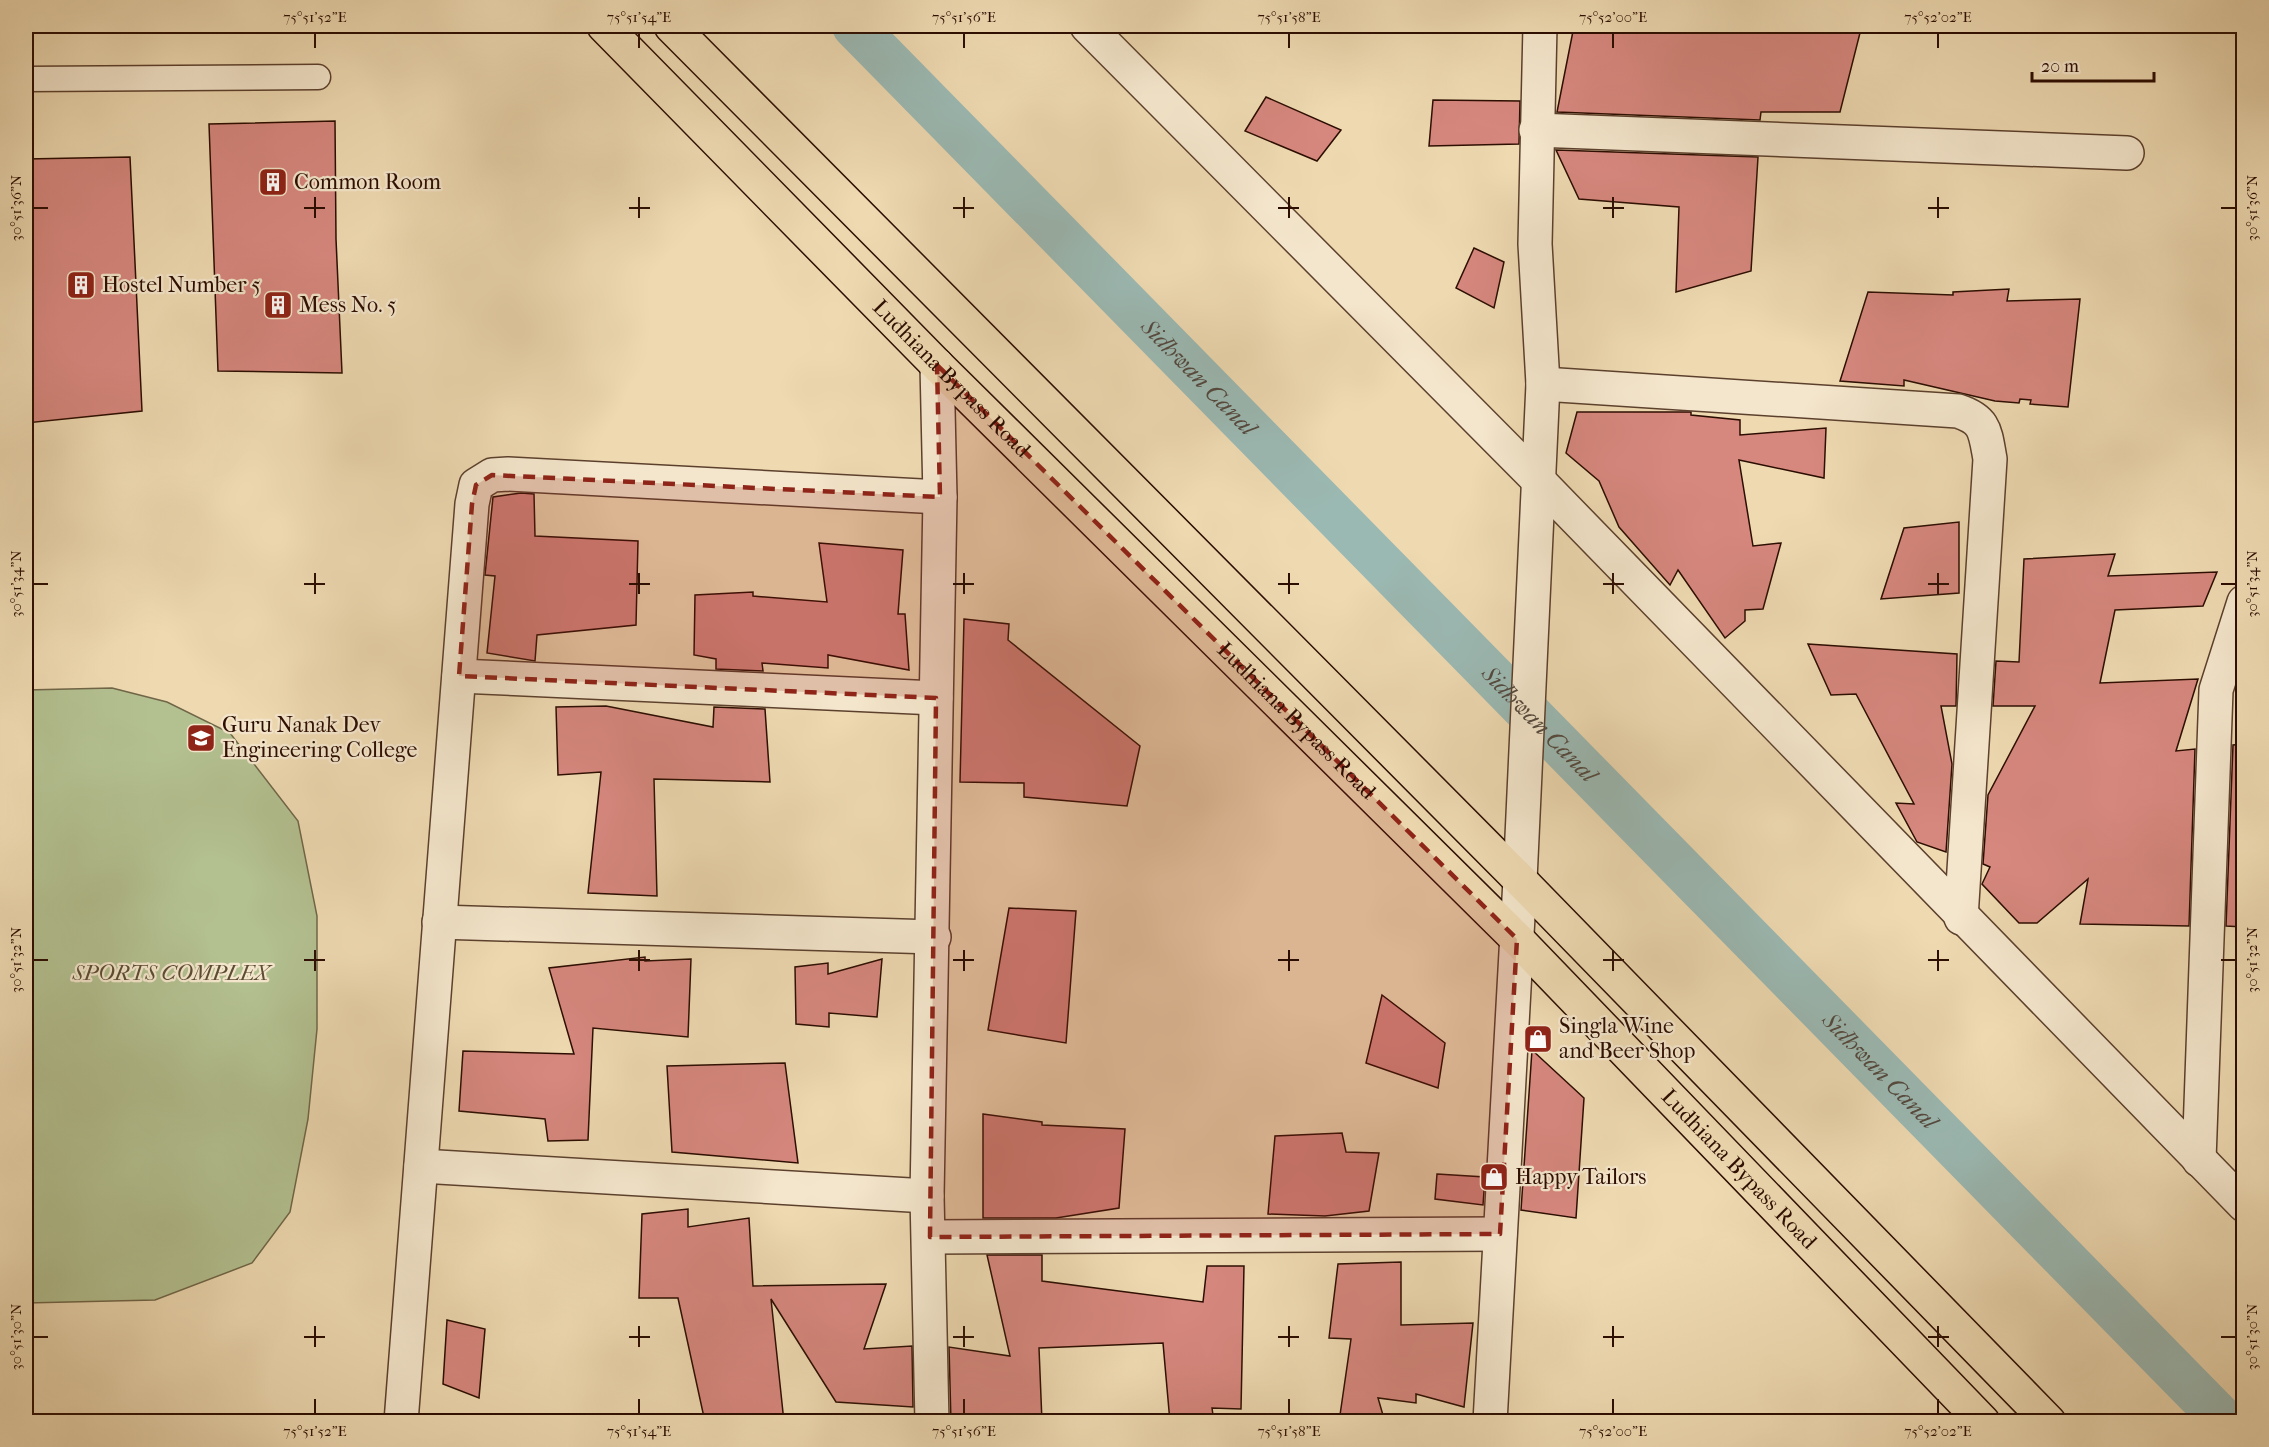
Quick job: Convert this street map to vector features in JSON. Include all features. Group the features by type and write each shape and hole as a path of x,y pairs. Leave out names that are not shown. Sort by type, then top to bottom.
{"highway":[{"name":"Ludhiana Bypass Road","path":"603,26 937,365 1516,939 1983,1422"},
{"name":"Ludhiana Bypass Road","path":"671,26 1520,880 2049,1422"}],"street":[{"path":"1087,26 1537,479 1961,918 2244,1205"},
{"path":"1490,1422 1520,880 1543,384 1535,244 1540,26"},
{"path":"1536,130 2127,153"},
{"path":"932,1422 930,1237 927,1196 934,937 940,497 937,365"},
{"path":"1543,384 1958,411 1974,416 1985,430 1990,459 1961,918"},
{"path":"401,1422 472,504 476,485 492,475 940,497"},
{"path":"2199,1160 2216,690 2244,602"},
{"path":"459,676 936,698"},
{"path":"439,922 934,937"},
{"path":"421,1166 927,1196"},
{"path":"930,1237 1500,1234"}],"lane":[{"path":"26,79 318,77"}],"highlighted area":[{"path":"937,365 1517,939 1500,1234 930,1237 936,698 459,676 472,504 476,485 492,475 940,497"}],"green space":[{"name":"SPORTS COMPLEX","path":"112,688 167,702 230,733 298,821 317,916 317,1029 308,1119 290,1212 252,1263 155,1300 26,1303 26,690"}],"building":[{"path":"1574,26 1815,26 1861,29 1840,112 1761,112 1760,120 1557,112"},
{"path":"1266,97 1341,130 1317,161 1245,131"},
{"path":"1433,100 1520,101 1519,144 1429,146"},
{"path":"335,121 336,239 342,373 218,371 209,124"},
{"path":"1556,150 1758,157 1751,271 1676,292 1679,207 1579,199"},
{"name":"Hostel Number 5","path":"130,157 142,411 26,423 26,159"},
{"path":"1474,248 1504,262 1494,308 1456,288"},
{"path":"2009,289 2007,301 2080,299 2068,407 2030,404 2031,400 2020,399 2019,403 1995,401 1904,380 1904,386 1840,381 1868,292 1953,295 1953,292"},
{"path":"1577,412 1691,412 1691,415 1740,420 1740,435 1826,428 1824,478 1739,460 1753,546 1781,543 1763,609 1745,610 1745,621 1725,638 1678,570 1670,585 1619,527 1599,481 1566,453"},
{"path":"521,493 534,494 535,536 638,541 636,625 537,635 535,661 487,653 495,576 485,575 493,497"},
{"path":"1959,522 1959,593 1881,599 1904,528"},
{"path":"819,543 903,550 898,614 905,614 909,670 828,655 828,668 762,663 763,671 716,669 716,659 694,655 695,595 753,592 753,596 827,602"},
{"path":"2115,554 2108,576 2217,572 2203,606 2115,610 2100,683 2198,679 2176,751 2195,749 2189,926 2080,924 2088,879 2037,923 2019,923 1982,884 1990,867 1983,864 1988,795 2035,706 1993,706 1996,661 2019,662 2024,559"},
{"path":"964,619 1009,624 1008,640 1140,746 1127,806 1024,797 1024,783 960,782"},
{"path":"1808,644 1957,654 1956,706 1941,706 1952,764 1946,852 1917,842 1896,803 1914,804 1856,694 1831,695"},
{"path":"606,706 713,727 714,707 765,709 770,782 654,779 657,896 588,893 601,772 558,775 556,707"},
{"path":"2244,744 2244,927 2226,926 2233,745"},
{"path":"1009,908 1076,911 1066,1043 988,1030"},
{"path":"645,957 645,961 691,959 688,1037 593,1028 588,1140 548,1141 545,1119 459,1111 463,1051 574,1054 549,968"},
{"path":"882,959 877,1017 829,1013 829,1027 796,1024 795,967 828,963 828,974"},
{"path":"1382,995 1445,1043 1438,1088 1366,1063"},
{"path":"1532,1050 1584,1098 1576,1218 1521,1210"},
{"path":"785,1063 798,1163 672,1152 667,1066"},
{"path":"983,1114 1042,1122 1042,1125 1125,1129 1119,1208 1056,1218 983,1218"},
{"path":"1342,1133 1346,1152 1379,1153 1369,1211 1325,1216 1268,1214 1275,1136"},
{"path":"1437,1174 1485,1177 1483,1205 1435,1199"},
{"path":"688,1209 688,1227 749,1218 753,1286 886,1284 864,1349 912,1346 913,1407 836,1402 771,1299 784,1422 705,1422 678,1298 639,1298 642,1214"},
{"path":"987,1255 1042,1255 1042,1281 1203,1302 1207,1266 1244,1266 1241,1409 1212,1408 1214,1422 1170,1422 1163,1343 1039,1348 1042,1422 951,1422 949,1347 1010,1356"},
{"path":"1401,1262 1401,1325 1473,1323 1464,1407 1416,1394 1416,1403 1378,1398 1385,1422 1339,1422 1351,1339 1329,1338 1338,1264"},
{"path":"447,1320 485,1329 479,1398 443,1384"}],"waterway":[{"name":"Sidhwan Canal","path":"854,26 2225,1422"}],"place":[{"name":"Common Room","path":"273,182"},
{"name":"Hostel Number 5","path":"81,285"},
{"name":"Mess No. 5","path":"278,305"},
{"name":"Guru Nanak Dev Engineering College","path":"201,738"},
{"name":"Singla Wine and Beer Shop","path":"1538,1039"},
{"name":"Happy Tailors","path":"1494,1177"}]}
